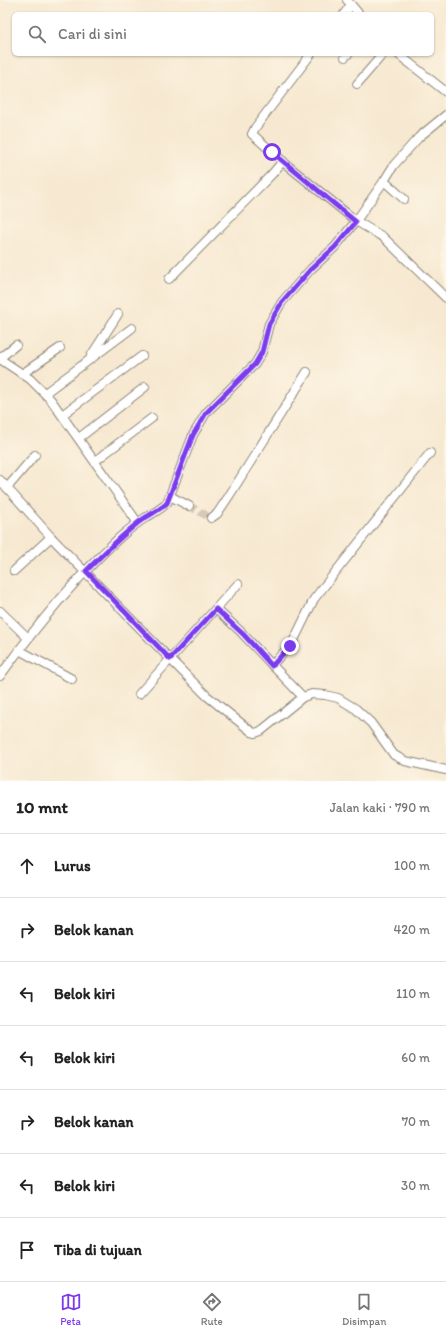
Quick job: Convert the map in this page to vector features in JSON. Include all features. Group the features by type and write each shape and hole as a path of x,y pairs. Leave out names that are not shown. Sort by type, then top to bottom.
{"street":[{"path":"349,3 356,12"},
{"path":"310,56 252,133 255,138 356,222 383,237 446,298"},
{"path":"357,84 381,56"},
{"path":"401,56 446,92"},
{"path":"0,676 44,617 86,571 119,538 167,503 193,435 206,413 255,364 262,352 269,324 276,311 290,292 311,269 335,247 356,222 394,165 409,148 446,115"},
{"path":"169,278 272,174 282,161"},
{"path":"384,181 404,199"},
{"path":"87,361 118,314"},
{"path":"45,393 132,328"},
{"path":"16,345 0,358 45,393 79,438 138,523"},
{"path":"22,374 60,348"},
{"path":"62,415 142,356"},
{"path":"211,518 217,514 230,496 307,372"},
{"path":"79,438 145,387"},
{"path":"94,461 152,418"},
{"path":"272,666 293,642 314,599 430,453"},
{"path":"7,488 35,455"},
{"path":"0,480 51,537 207,696 255,733 261,731 303,697 312,694 325,695 338,698 356,709 371,723 394,756 405,761 446,770"},
{"path":"170,496 189,506"},
{"path":"14,571 51,537"},
{"path":"139,694 238,584"},
{"path":"216,609 244,635 303,697"},
{"path":"0,612 28,638"},
{"path":"19,650 72,679"}],"tunnel":[{"path":"189,506 211,518"}],"route":[{"path":"272,152 356,222 335,247 311,269 282,302 269,324 262,352 255,364 206,413 193,435 184,455 167,503 154,514 146,517 119,538 86,571 170,659 216,609 244,635 272,666 290,646"}]}
